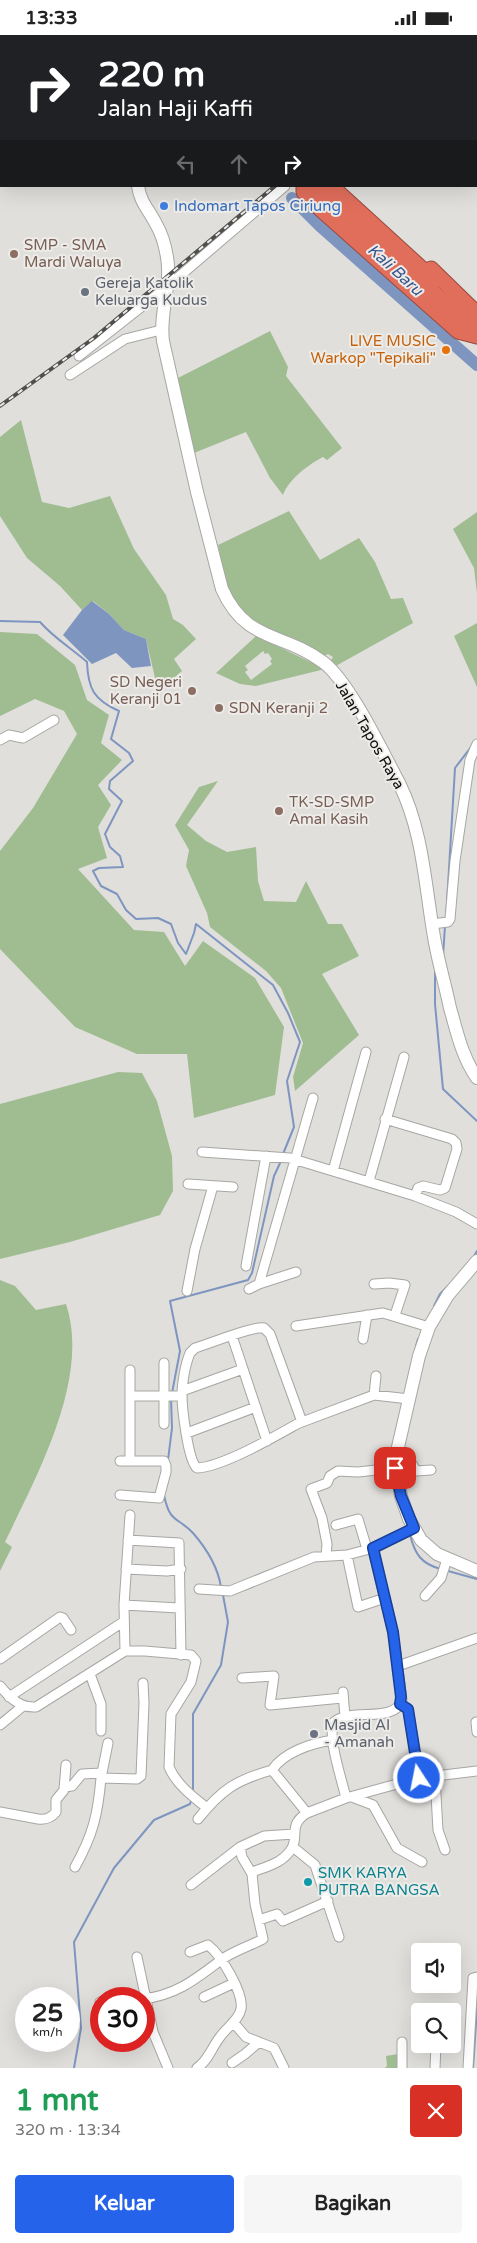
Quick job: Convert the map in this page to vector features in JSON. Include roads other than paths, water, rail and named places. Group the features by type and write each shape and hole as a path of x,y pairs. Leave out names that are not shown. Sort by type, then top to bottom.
{"highway":[{"path":"304,187 304,192 315,204 458,331 477,334 470,315 342,187"},
{"path":"316,187 470,315"},
{"path":"332,187 470,315"}],"main road":[{"name":"Jalan Tapos Raya","path":"138,187 141,201 162,237 168,264 168,286 162,310 161,330 197,492 222,589 228,602 246,624 257,631 308,652 324,662 346,688 408,804 440,923 440,963 464,1056 477,1078"},
{"path":"477,1261 425,1325 391,1468 412,1528 445,1567 477,1571"}],"street":[{"path":"80,356 168,286 284,187"},
{"path":"70,375 125,339 161,330"},
{"path":"0,740 9,735 23,739 54,720"},
{"path":"440,923 450,919 455,861 477,744"},
{"path":"333,1171 366,1052"},
{"path":"369,1181 404,1057"},
{"path":"260,1284 293,1159 313,1098"},
{"path":"385,1119 452,1139 456,1143 457,1149 445,1187 440,1190 423,1186 418,1188 415,1196"},
{"path":"202,1151 293,1159 415,1196 456,1212 477,1224"},
{"path":"246,1266 271,1156"},
{"path":"188,1184 233,1187"},
{"path":"187,1291 195,1249 213,1186"},
{"path":"250,1289 296,1272"},
{"path":"374,1284 406,1285 395,1315"},
{"path":"296,1325 383,1313 425,1325"},
{"path":"363,1339 367,1315"},
{"path":"164,1424 192,1350 259,1327 266,1330 302,1422"},
{"path":"232,1336 267,1441"},
{"path":"164,1363 187,1433 193,1464 198,1468 229,1458 267,1441 302,1422 374,1395 406,1399"},
{"path":"130,1396 175,1395 243,1369"},
{"path":"130,1370 130,1461"},
{"path":"374,1395 376,1375"},
{"path":"187,1433 256,1407"},
{"path":"120,1461 160,1460 165,1463 166,1472 161,1495 157,1499 120,1495"},
{"path":"326,1557 322,1518 311,1489 327,1483 330,1477 338,1471 358,1472 413,1464 416,1471 431,1470"},
{"path":"125,1651 123,1622 130,1515"},
{"path":"336,1525 358,1519 370,1549 393,1632 398,1666 400,1704 398,1708 390,1712 346,1717 337,1719 333,1723 333,1740 349,1797"},
{"path":"199,1589 230,1591 314,1557 347,1555 370,1549 412,1528"},
{"path":"128,1540 179,1543 181,1569 179,1607 181,1655"},
{"path":"347,1555 358,1607 385,1598"},
{"path":"426,1595 445,1567"},
{"path":"126,1569 167,1571 181,1569"},
{"path":"124,1605 179,1607"},
{"path":"0,1659 60,1617 63,1618 71,1630"},
{"path":"9,1697 123,1622"},
{"path":"398,1666 477,1638"},
{"path":"0,1686 9,1697 22,1706 30,1707 42,1705 125,1651 191,1655 196,1661 191,1682 171,1714 169,1767 173,1775 207,1808"},
{"path":"90,1674 101,1704 101,1731"},
{"path":"242,1678 274,1677 270,1705 343,1695 346,1717"},
{"path":"64,1787 72,1786 82,1774 137,1779 141,1776 143,1683"},
{"path":"400,1704 408,1709 410,1715 419,1778"},
{"path":"0,1725 22,1706"},
{"path":"198,1819 226,1789 238,1781 272,1770 291,1753 333,1740"},
{"path":"75,1867 91,1838 98,1810 108,1743"},
{"path":"0,1812 38,1819 48,1818 56,1812 56,1800 64,1787 66,1765"},
{"path":"272,1770 306,1813"},
{"path":"252,1874 278,1862 293,1847 294,1833 298,1820 306,1813 384,1786 419,1778 477,1771"},
{"path":"435,1777 438,1830 445,1850"},
{"path":"349,1797 374,1805 397,1848 422,1861"},
{"path":"191,1885 240,1847 264,1836 294,1833"},
{"path":"155,1997 172,1993 187,1985 222,1959 263,1939 252,1874 242,1857 240,1847"},
{"path":"293,1847 315,1865 339,1937"},
{"path":"259,1920 277,1915 284,1920 328,1901"},
{"path":"190,1952 208,1945 222,1959 234,1983 241,2009 201,2067"},
{"path":"137,1957 142,1987"},
{"path":"468,2068 473,1978 476,1977"},
{"path":"204,1997 234,1983"},
{"path":"233,2022 246,2037 270,2045 277,2051 284,2068"},
{"path":"155,2037 168,2068"},
{"path":"232,2063 259,2041"},
{"path":"402,2042 402,2068"},
{"path":"435,2068 436,2053"}],"water":[{"path":"92,601 109,614 124,630 146,639 151,666 132,668 116,653 92,664 63,635 82,610"}],"waterway":[{"name":"Kali Baru","path":"292,198 320,226 477,365"},
{"path":"0,621 40,622 87,662 89,679 94,693 104,703 119,711 111,739 129,753 133,761 110,781 109,789 122,801 105,834 110,847 120,856 123,867 99,868 93,871 101,886 117,894 126,910 136,919 158,918 171,924 178,943 186,954 196,924 273,985 288,1013 300,1042 287,1081 294,1127 283,1154"},
{"path":"446,919 455,768 471,747"},
{"path":"443,956 445,926"},
{"path":"435,969 435,1004 443,1089 477,1121"},
{"path":"172,1393 180,1351 170,1301 248,1280 252,1273 274,1176 281,1161"},
{"path":"473,1258 477,1251"},
{"path":"434,1306 440,1294 450,1284"},
{"path":"416,1346 418,1339"},
{"path":"168,1460 172,1428 171,1398"},
{"path":"390,1470 394,1488"},
{"path":"164,1495 169,1511 175,1519 193,1533 207,1552 221,1587"},
{"path":"410,1535 414,1548 420,1557 428,1564 441,1569"},
{"path":"448,1571 477,1579"},
{"path":"193,1794 193,1714 221,1665 228,1622 223,1595"},
{"path":"74,2068 81,2028 74,1942 114,1868 154,1820 190,1804 191,1801"},
{"path":"473,2068 477,2009"}],"railway":[{"path":"0,406 94,338 274,187"}],"place":[{"name":"Indomart Tapos Ciriung","path":"164,206"},
{"name":"SMP - SMA Mardi Waluya","path":"14,254"},
{"name":"Gereja Katolik Keluarga Kudus","path":"85,292"},
{"name":"LIVE MUSIC Warkop \"Tepikali\"","path":"446,350"},
{"name":"SD Negeri Keranji 01","path":"192,691"},
{"name":"SDN Keranji 2","path":"219,708"},
{"name":"TK-SD-SMP Amal Kasih","path":"279,811"},
{"name":"Masjid Al - Amanah","path":"314,1734"},
{"name":"SMK KARYA PUTRA BANGSA","path":"308,1882"}]}
